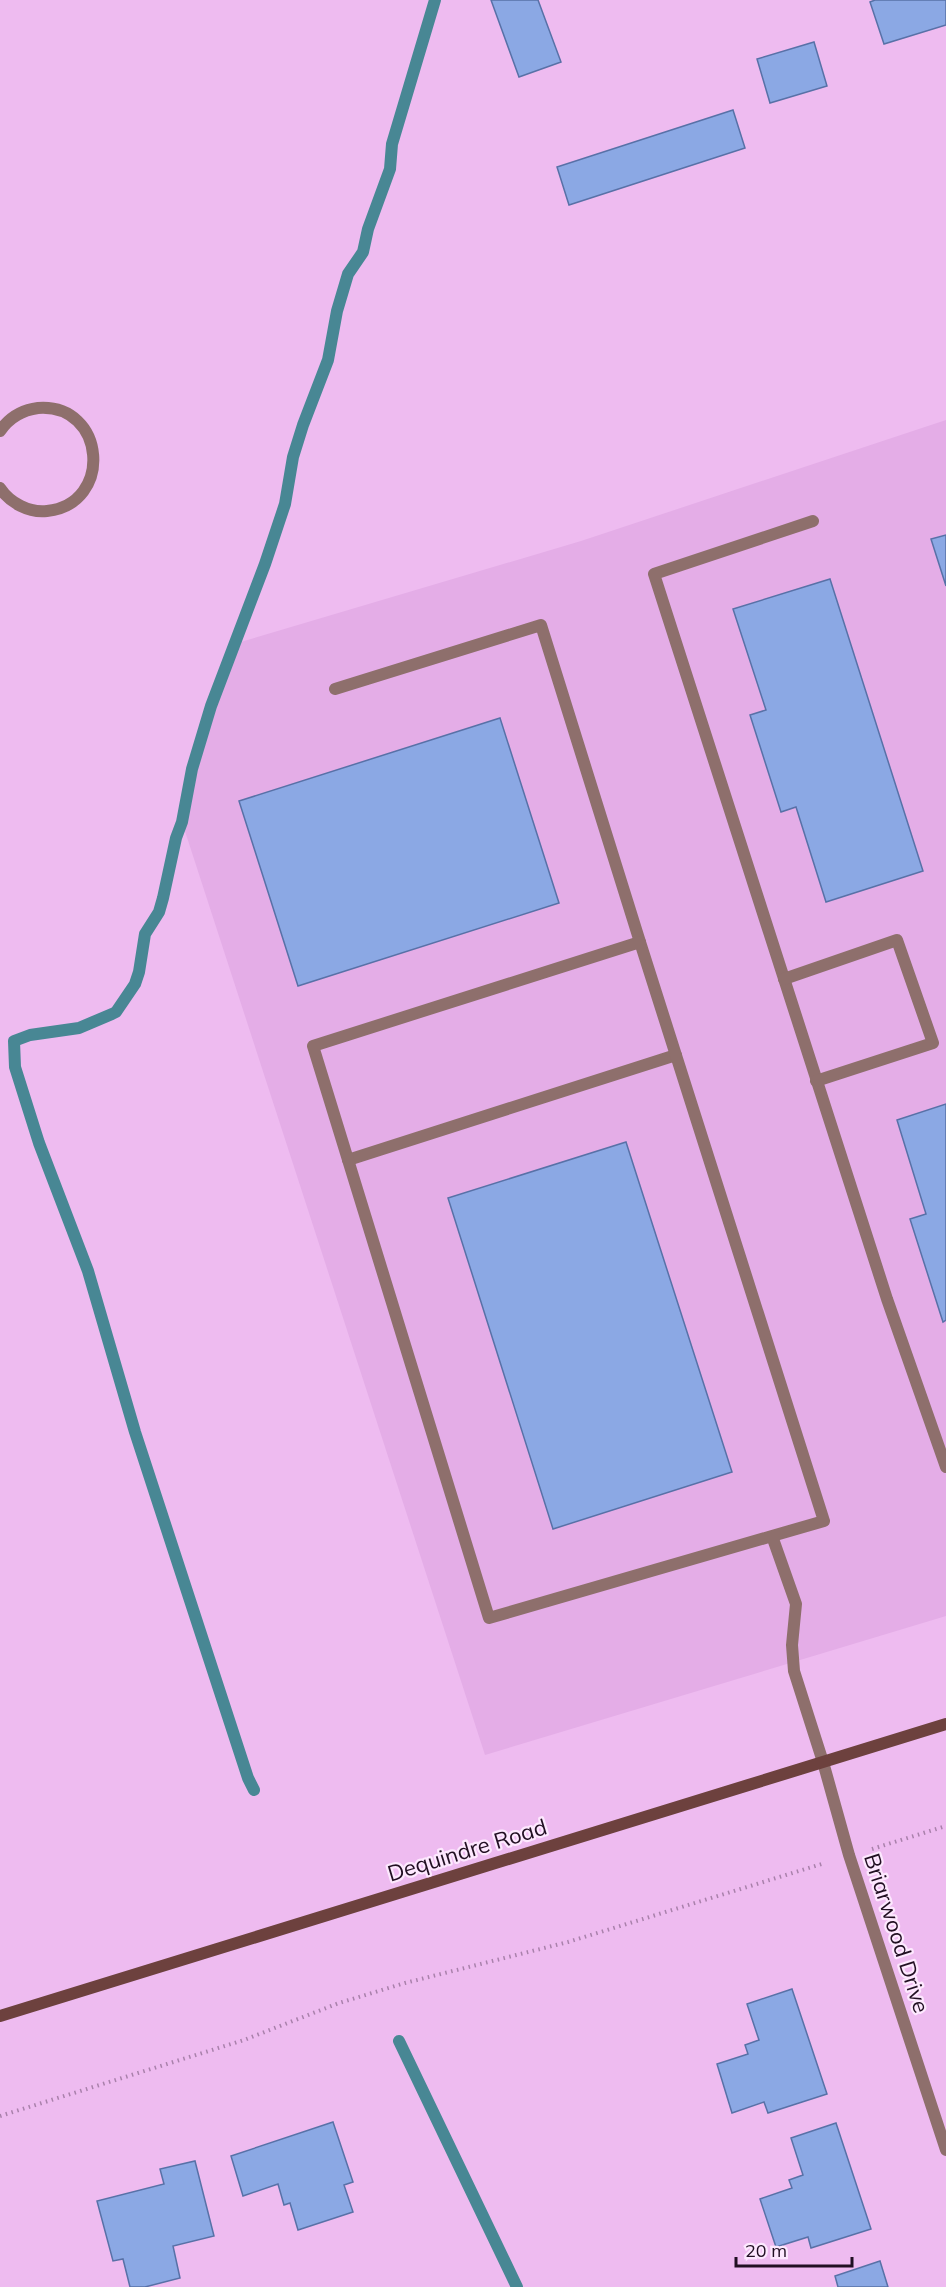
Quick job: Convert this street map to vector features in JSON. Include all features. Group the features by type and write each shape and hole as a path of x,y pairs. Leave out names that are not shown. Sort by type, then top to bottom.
{"main road":[{"name":"Dequindre Road","path":"0,2016 946,1724"}],"street":[{"path":"0,431 5,423 18,414 32,409 48,408 63,411 76,419 86,431 93,445 95,460 92,476 85,489 75,500 61,508 46,512 31,510 16,504 0,488"},
{"path":"813,521 654,574 887,1299 946,1467"},
{"path":"335,689 541,625 825,1521 489,1618 313,1046 640,942"},
{"path":"784,979 897,940 933,1043 816,1081"},
{"path":"348,1160 676,1055"},
{"name":"Briarwood Drive","path":"771,1536 796,1604 792,1645 794,1671 823,1762 849,1856 946,2150"}],"path":[{"path":"880,1846 946,1826"},
{"path":"0,2116 244,2040 339,2003 405,1983 568,1942 821,1864"}],"shaded area":[{"path":"946,420 946,1616 485,1755 182,822 234,644 581,541"}],"building":[{"path":"491,0 538,0 561,62 519,77"},
{"path":"875,0 946,0 946,25 884,44 870,2"},
{"path":"814,42 827,86 770,103 757,59"},
{"path":"733,110 745,148 569,205 557,167"},
{"path":"946,535 946,586 931,539"},
{"path":"830,579 923,871 826,902 796,807 781,812 750,715 766,710 733,609"},
{"path":"500,718 559,903 298,986 239,801"},
{"path":"946,1104 946,1320 943,1322 910,1219 926,1214 897,1120"},
{"path":"626,1142 732,1472 553,1529 448,1198"},
{"path":"792,1989 827,2094 768,2113 764,2102 732,2113 717,2064 748,2054 745,2045 759,2040 747,2004"},
{"path":"333,2122 353,2182 344,2185 353,2212 298,2230 290,2203 284,2205 278,2184 243,2196 231,2156"},
{"path":"836,2123 871,2229 811,2248 808,2237 776,2247 760,2199 792,2188 789,2180 803,2175 791,2138"},
{"path":"195,2161 214,2236 173,2246 180,2278 145,2287 130,2287 123,2259 113,2261 97,2201 164,2184 160,2169"},
{"path":"880,2261 888,2287 838,2287 835,2276"}],"waterway":[{"path":"254,1790 248,1778 135,1432 88,1271 39,1143 15,1067 14,1041 30,1035 79,1028 112,1014 116,1012 135,984 145,934 159,912 163,898 176,838 182,822 192,769 211,706 265,564 285,504 293,457 328,360 337,311 348,274 363,252 368,229 390,169 392,144 435,0"},
{"path":"399,2041 517,2287"}]}
